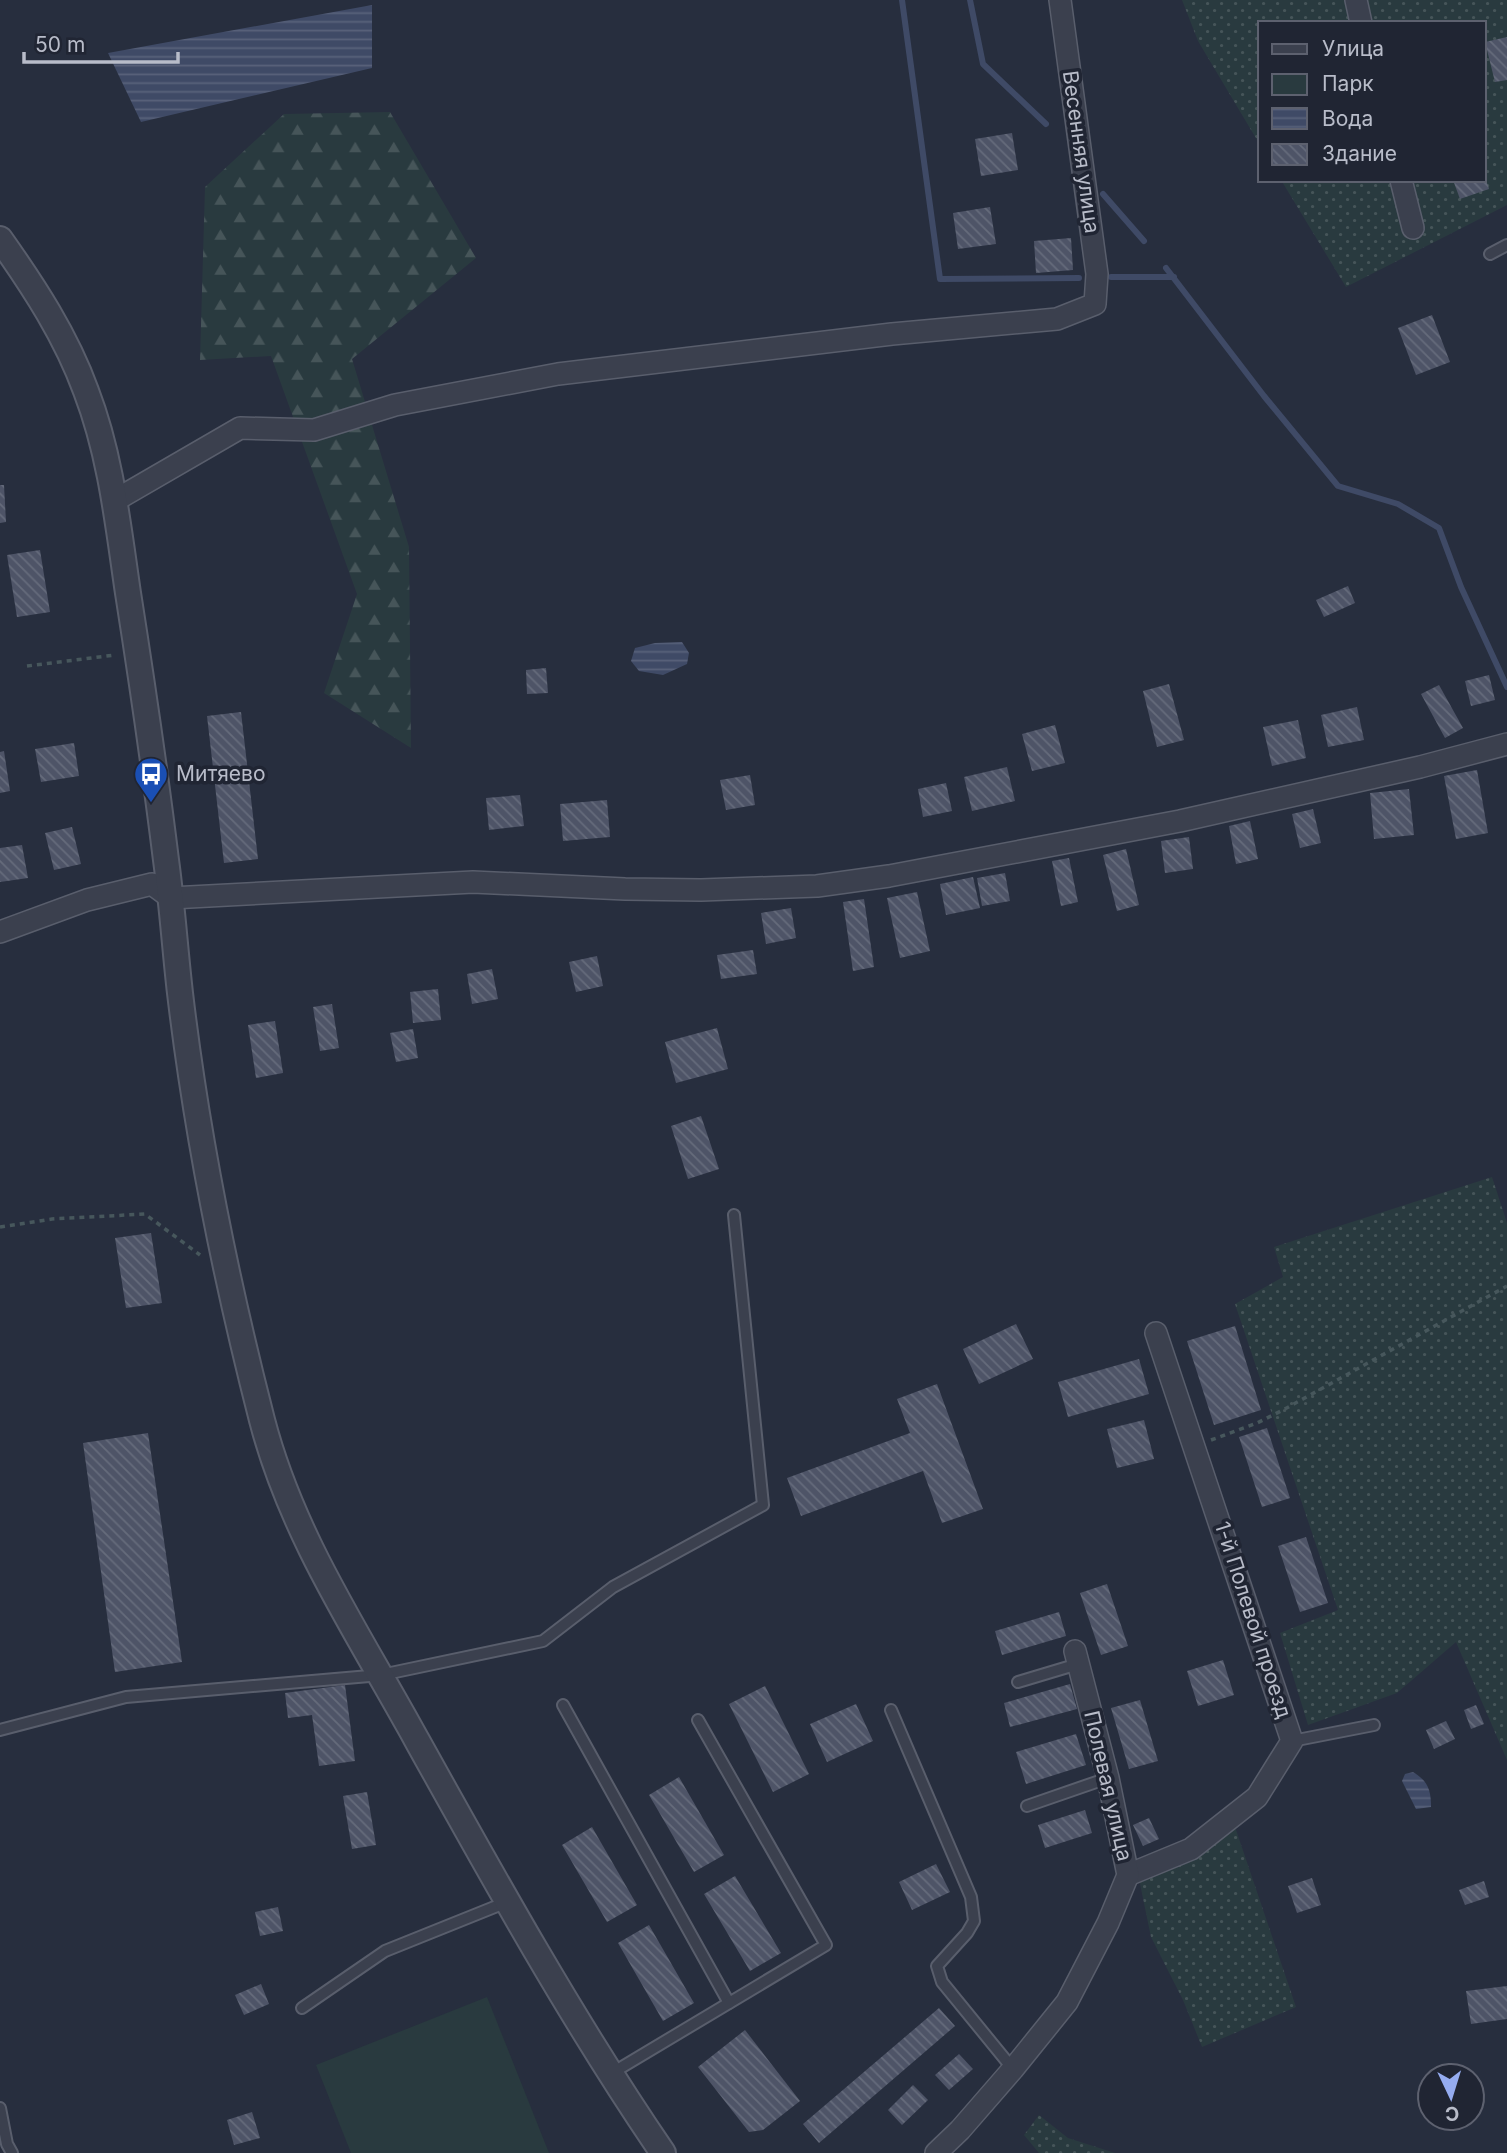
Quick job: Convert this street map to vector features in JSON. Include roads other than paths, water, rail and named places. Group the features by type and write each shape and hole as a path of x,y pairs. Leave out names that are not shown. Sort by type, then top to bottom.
{"street":[{"name":"Весенняя улица","path":"114,501 240,428 314,430 394,405 558,374 892,334 1057,319 1095,304 1097,274 1060,0"},
{"path":"1356,0 1360,21"},
{"path":"1402,182 1413,228"},
{"path":"0,239 47,308 74,360 100,434 114,501 138,651 171,898 180,995 215,1213 263,1425 286,1493 320,1570 507,1902 663,2153"},
{"path":"0,932 88,900 152,884 171,898 473,883 625,890 817,886 889,876 1180,821 1420,767 1507,744"},
{"name":"1-й Полевой проезд","path":"1128,1875 1191,1849 1257,1797 1292,1741 1156,1333"},
{"name":"Полевая улица","path":"936,2153 960,2130 1068,2002 1108,1923 1128,1875 1108,1778 1077,1657"}],"lane":[{"path":"1490,254 1507,246"},
{"path":"0,1730 126,1697 381,1675 544,1641 613,1587 763,1505 734,1215"},
{"path":"1017,1682 1077,1657"},
{"path":"563,1705 729,2003"},
{"path":"891,1710 971,1897 974,1921 967,1933 937,1966 942,1982 1013,2069"},
{"path":"612,2073 826,1945 698,1720"},
{"path":"1292,1741 1374,1725"},
{"path":"1027,1806 1108,1778"},
{"path":"302,2008 385,1951 507,1902"},
{"path":"0,2108 7,2144 12,2153"}],"water":[{"path":"372,5 372,68 141,122 108,53"},
{"path":"682,642 689,653 687,664 663,675 639,671 631,661 635,648 655,643"},
{"path":"1413,1772 1428,1786 1431,1807 1416,1809 1402,1781 1405,1774"}],"waterway":[{"path":"902,0 940,279 1079,278"},
{"path":"970,0 983,64 1046,124"},
{"path":"1103,194 1144,241"},
{"path":"1166,268 1264,396 1338,486 1398,504 1439,528 1461,587 1507,687"},
{"path":"1111,277 1174,277"}],"place":[{"name":"Митяево","path":"151,804"}]}
